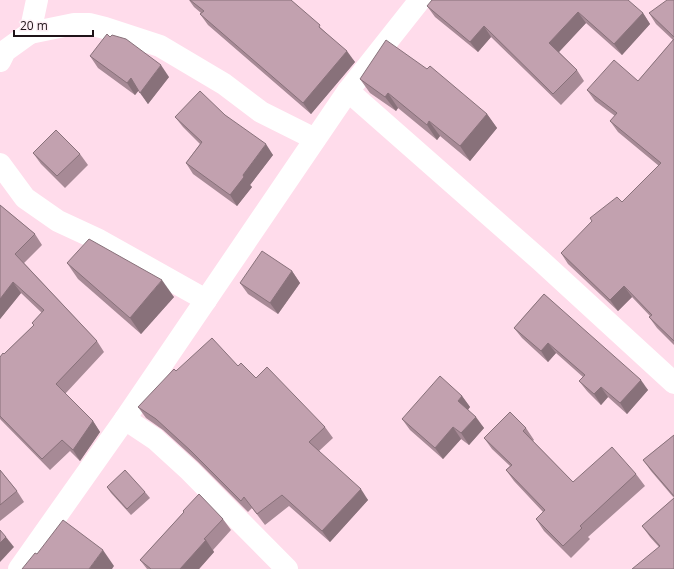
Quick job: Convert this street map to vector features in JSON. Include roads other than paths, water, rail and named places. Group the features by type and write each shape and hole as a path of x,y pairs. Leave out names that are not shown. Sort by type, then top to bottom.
{"street":[{"path":"30,33 37,0"},
{"path":"19,569 125,419 348,91 420,0"},
{"path":"2,53 30,33 74,24 89,24 105,28 160,46 224,84 262,112 315,139"},
{"path":"348,91 540,260 674,383"},
{"path":"0,164 25,198 58,221 99,240 206,300"},
{"path":"125,419 155,439 190,471 287,569"}]}
